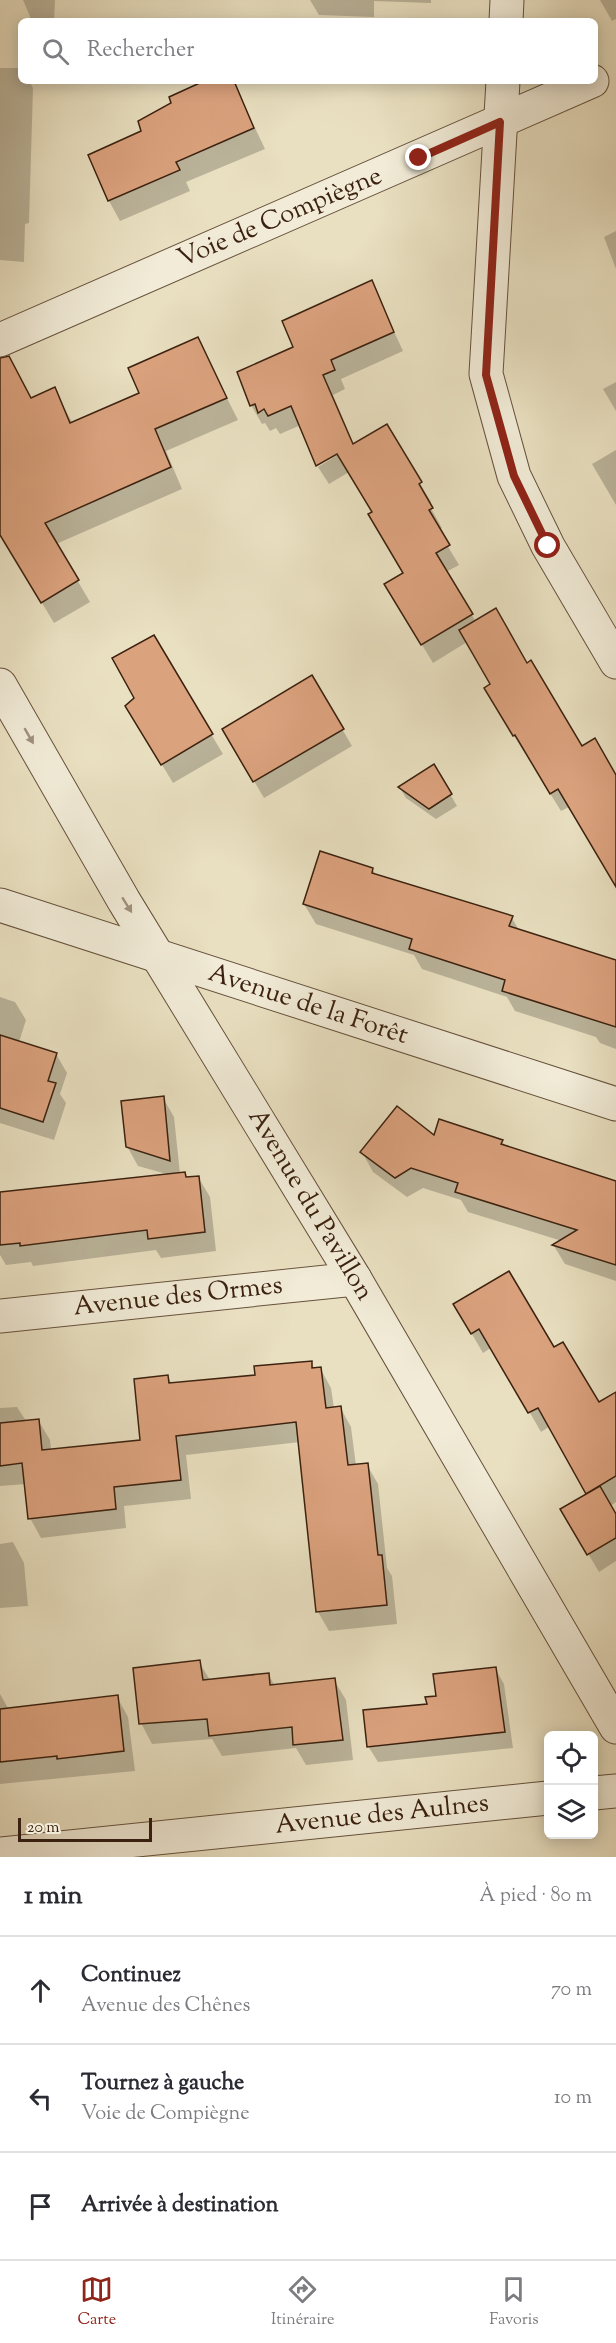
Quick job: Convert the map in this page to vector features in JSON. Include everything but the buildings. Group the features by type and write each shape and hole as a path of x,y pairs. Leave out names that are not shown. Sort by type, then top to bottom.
{"street":[{"path":"506,18 507,0"},
{"name":"Voie de Compiègne","path":"598,78 616,70"},
{"path":"503,84 486,375 514,476 548,546 616,662"},
{"name":"Voie de Compiègne","path":"0,340 584,84"},
{"name":"Avenue du Pavillon","path":"0,685 118,890 355,1279 616,1728"},
{"name":"Avenue de la Forêt","path":"0,905 616,1104"},
{"name":"Avenue des Ormes","path":"0,1316 355,1279"},
{"path":"598,1793 616,1791"},
{"name":"Avenue des Aulnes","path":"0,1854 544,1799"}],"route":[{"path":"419,158 500,122 486,375 514,476 548,546"}]}
